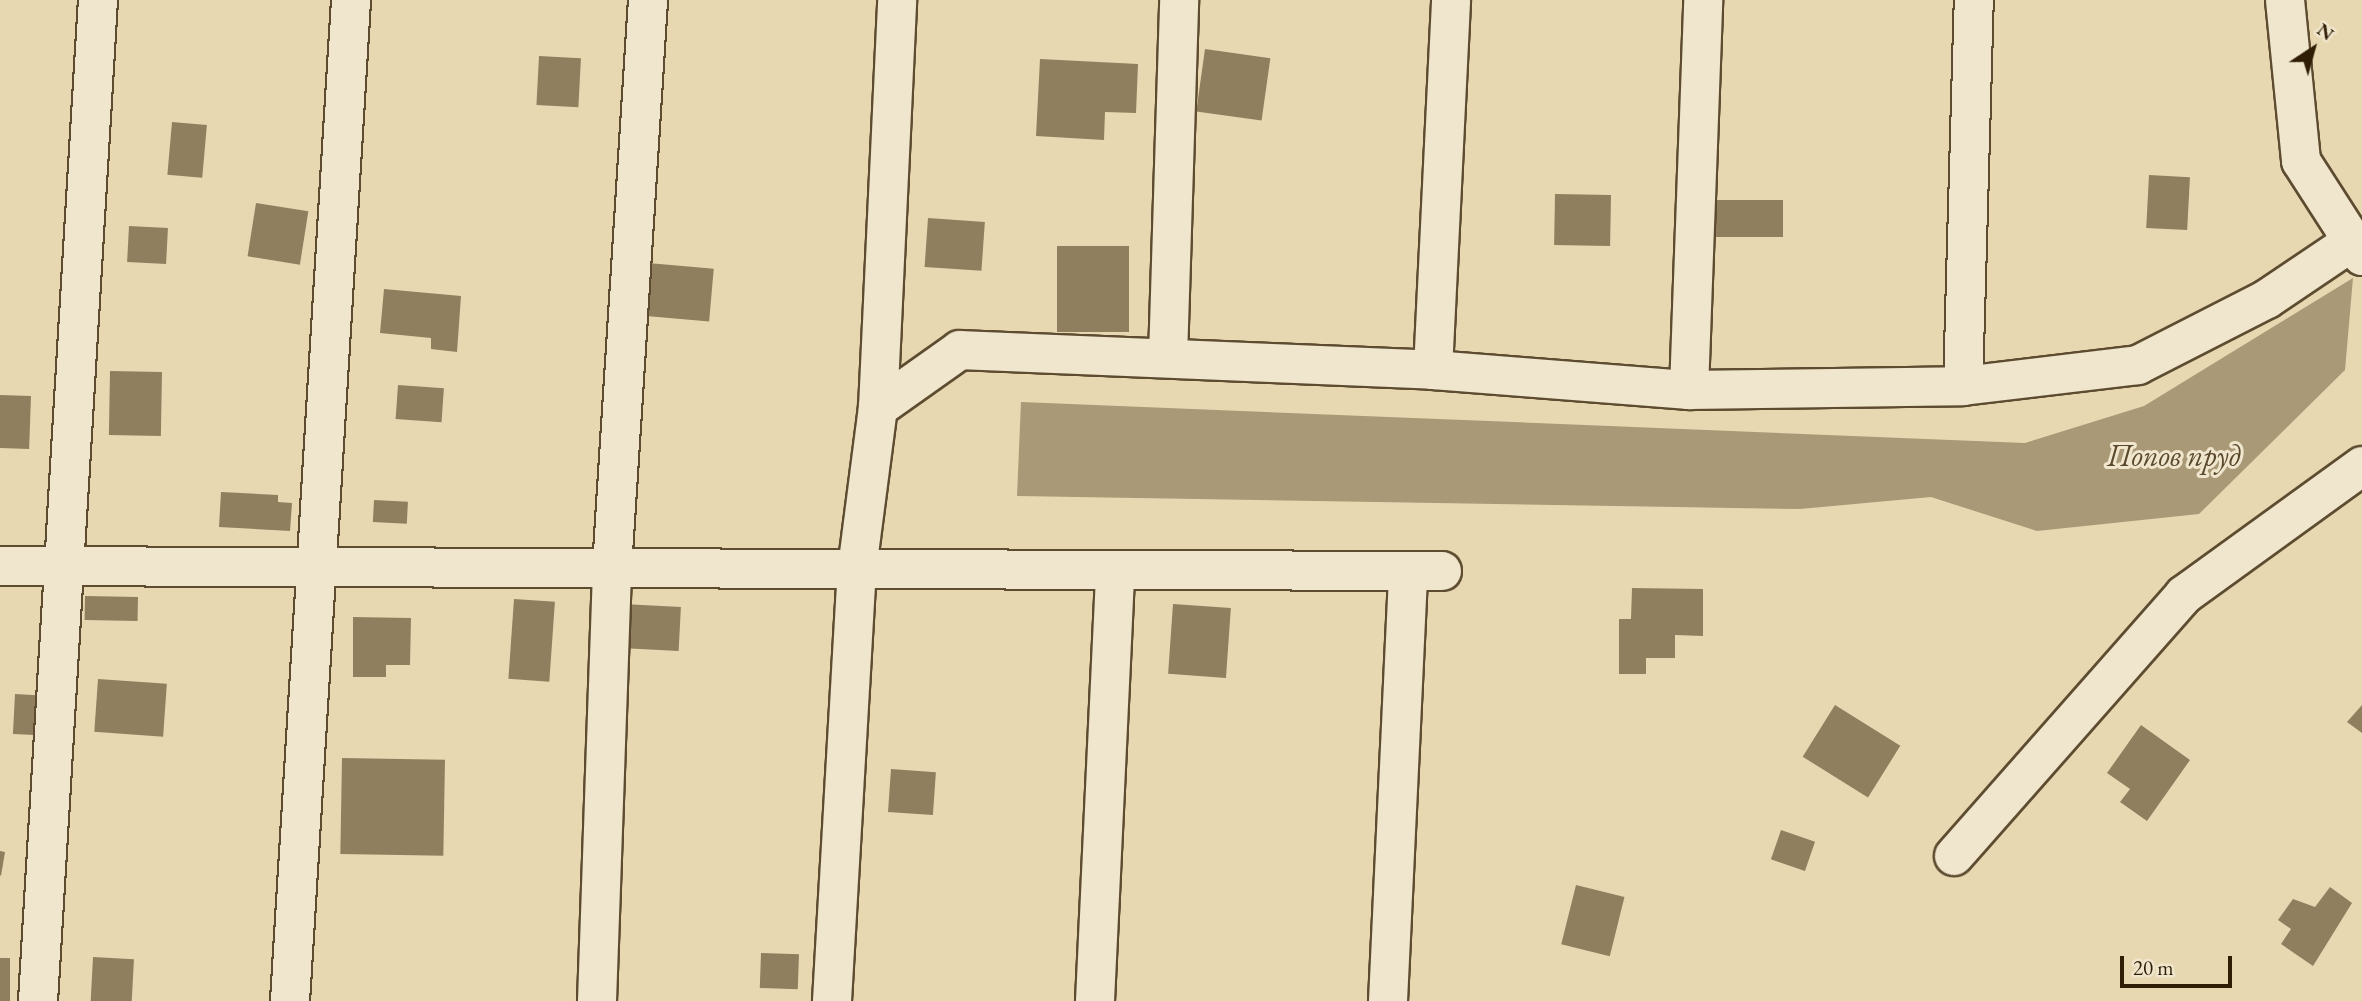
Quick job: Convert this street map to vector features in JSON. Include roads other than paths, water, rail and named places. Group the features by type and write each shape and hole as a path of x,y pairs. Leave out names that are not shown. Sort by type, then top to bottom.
{"street":[{"path":"38,1001 68,565 98,0"},
{"path":"290,1001 351,0"},
{"path":"597,1001 612,568 648,0"},
{"path":"832,1001 857,569 878,408 897,0"},
{"path":"1168,357 1179,0"},
{"path":"1433,370 1451,0"},
{"path":"1689,390 1703,0"},
{"path":"1963,386 1973,0"},
{"path":"878,408 960,350 1433,370 1689,390 1963,386 2138,365 2267,299 2356,249 2301,161 2285,0"},
{"path":"1954,856 2184,595 2362,466"},
{"path":"0,566 1425,571 1388,1001"},
{"path":"1095,1001 1115,572"}],"water":[{"name":"Попов пруд","path":"2353,278 2345,370 2199,514 2037,531 1931,497 1800,509 1017,496 1021,402 2025,443 2144,406"}]}
